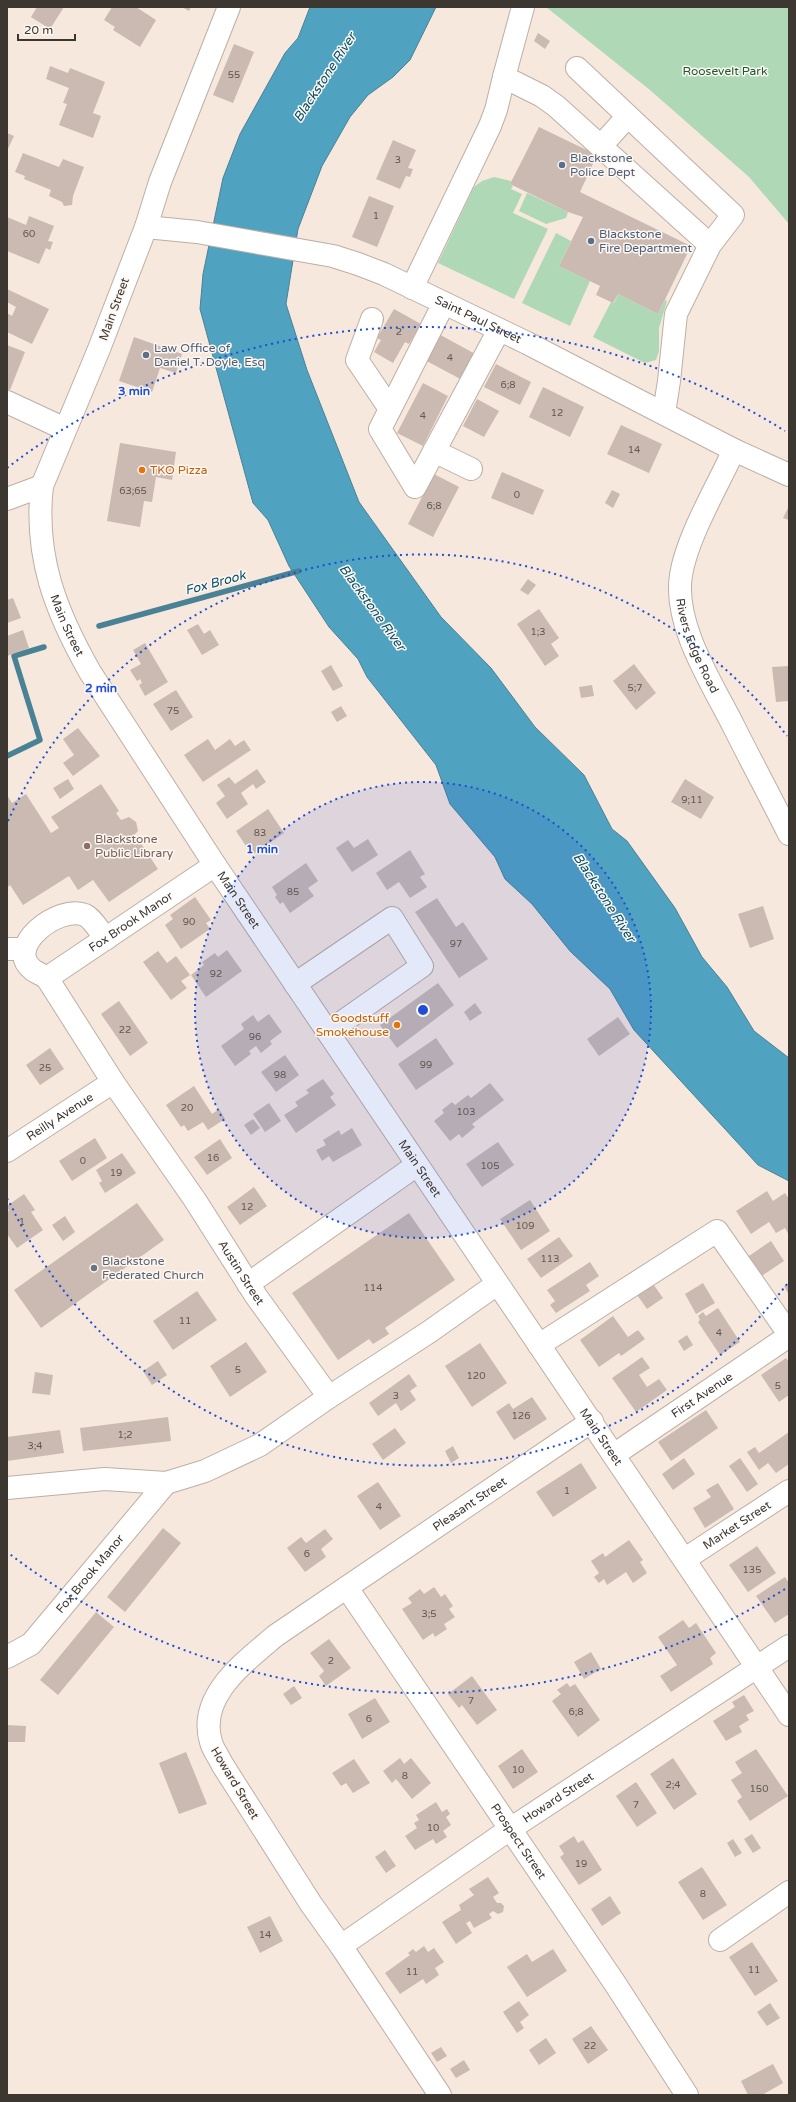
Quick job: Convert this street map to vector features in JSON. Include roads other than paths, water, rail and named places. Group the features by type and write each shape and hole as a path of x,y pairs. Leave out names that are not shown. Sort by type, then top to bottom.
{"street":[{"name":"Main Street","path":"229,7 160,182 146,227 99,349 42,486 40,533 44,564 53,595 64,622 90,672 215,865 497,1284 615,1454 789,1715"},
{"path":"412,288 490,126 496,110 523,7"},
{"path":"577,68 627,117 733,215 710,244 679,308 674,322 670,381 664,413"},
{"path":"504,76 542,96 601,146 710,244"},
{"path":"601,146 627,117"},
{"name":"Saint Paul Street","path":"146,227 197,232 333,256 384,274 499,330 734,450 789,475"},
{"path":"444,303 380,429 415,487 499,330"},
{"path":"372,318 357,360 390,409"},
{"path":"7,402 65,429"},
{"name":"Rivers Edge Road","path":"734,450 686,554 681,574 681,601 685,621 697,654 789,834"},
{"path":"434,451 471,469"},
{"path":"7,500 42,486"},
{"name":"Fox Brook Manor","path":"47,978 215,865"},
{"path":"47,978 32,970 26,960 16,949 28,941 42,926 66,913 76,912 87,916 106,938"},
{"path":"295,984 392,918 422,966 328,1032"},
{"name":"Austin Street","path":"47,978 113,1082 186,1187 248,1284 329,1397"},
{"name":"Reilly Avenue","path":"7,1151 113,1082"},
{"path":"248,1284 417,1165"},
{"path":"539,1345 717,1231 789,1335"},
{"path":"7,1488 105,1479 166,1483 205,1471 260,1445 329,1397 429,1332 497,1284"},
{"name":"First Avenue","path":"615,1454 789,1335"},
{"name":"Pleasant Street","path":"347,1588 505,1478 592,1421"},
{"name":"Fox Brook Manor","path":"7,1657 31,1644 166,1483"},
{"name":"Market Street","path":"685,1559 789,1491"},
{"name":"Prospect Street","path":"347,1588 614,1982 687,2095"},
{"name":"Howard Street","path":"347,1588 275,1636 250,1658 215,1697 209,1718 211,1742 222,1764 311,1904 341,1946 440,2095"},
{"name":"Howard Street","path":"341,1946 510,1829 789,1646"},
{"path":"720,1940 789,1892"}],"water":[{"name":"Blackstone River","path":"310,7 436,7 410,60 393,77 368,95 350,117 322,166 298,229 286,304 307,370 359,502 441,617 491,668 535,727 584,775 612,829 627,841 675,908 702,957 727,987 754,1031 789,1058 789,1181 758,1165 634,1030 610,989 570,951 532,904 505,879 495,857 450,804 436,765 367,677 358,659 329,627 289,566 268,520 253,503 200,309 203,274 223,178 240,134 285,53 298,38"}],"waterway":[{"name":"Fox Brook","path":"99,626 299,571"},
{"name":"Fox Brook","path":"7,756 40,740 14,656 44,647"}],"place":[{"name":"Blackstone Police Dept","path":"562,165"},
{"name":"Blackstone Fire Department","path":"591,241"},
{"name":"Law Office of Daniel T. Doyle, Esq","path":"146,355"},
{"name":"TKO Pizza","path":"142,470"},
{"name":"Blackstone Public Library","path":"87,846"},
{"name":"Goodstuff Smokehouse","path":"397,1025"},
{"name":"Blackstone Federated Church","path":"94,1268"}],"park label":[{"name":"Roosevelt Park","path":"725,71"}]}
